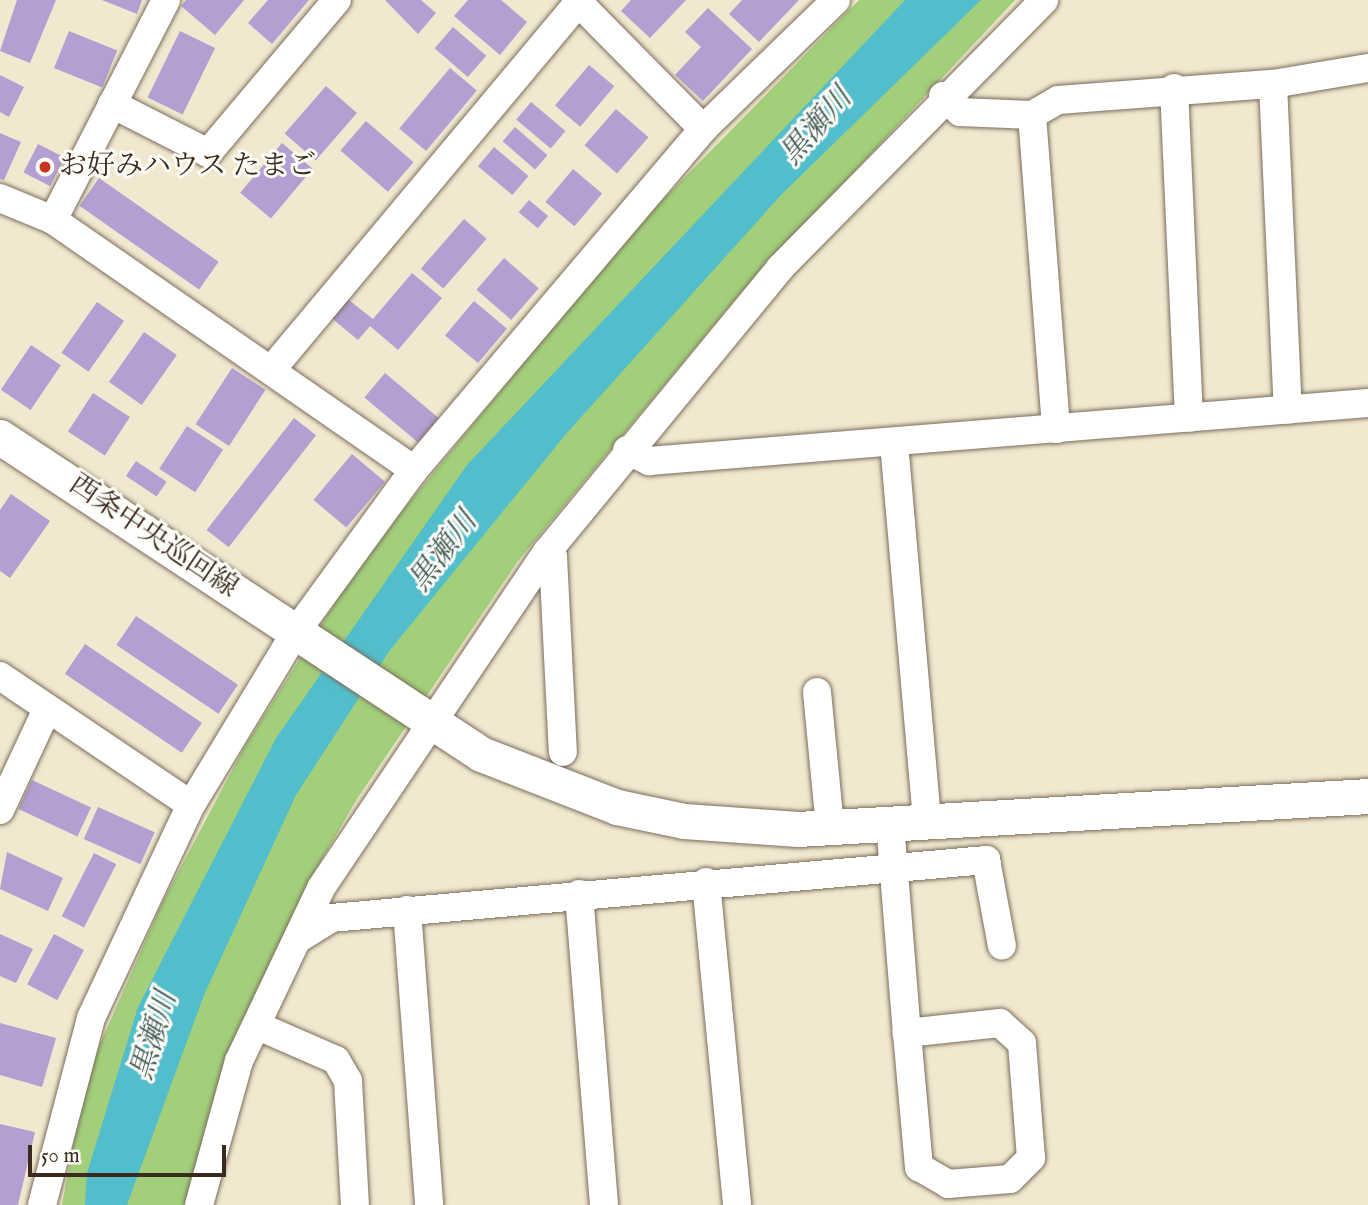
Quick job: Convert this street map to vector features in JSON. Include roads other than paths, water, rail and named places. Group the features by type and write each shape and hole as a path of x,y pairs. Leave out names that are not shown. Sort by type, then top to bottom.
{"street":[{"path":"53,220 166,0"},
{"path":"112,104 208,153 337,0"},
{"path":"42,1205 91,1018 191,805 299,637 414,470 704,129 836,0"},
{"path":"199,1205 239,1060 258,1026 321,888 427,719 547,552 627,450 780,268 943,96 1044,0"},
{"path":"272,369 578,1 704,129"},
{"path":"943,96 960,112 1032,115 1058,100 1174,88 1273,84 1368,68"},
{"path":"1273,84 1288,410"},
{"path":"1174,88 1189,418"},
{"path":"1032,115 1056,429"},
{"path":"0,198 53,220 272,369 414,470"},
{"path":"627,450 649,461 1368,404"},
{"name":"西条中央巡回線","path":"0,437 299,637 427,719 516,770 617,807 740,828 830,827 1368,796"},
{"path":"894,443 927,821"},
{"path":"547,552 553,557 563,752"},
{"path":"0,677 191,805"},
{"path":"817,692 830,827"},
{"path":"0,810 47,709"},
{"path":"890,823 907,1033 919,1167 948,1184 1010,1179 1031,1158 1022,1043 1000,1023 907,1033"},
{"path":"298,939 331,918 706,882 894,870 986,860 1002,946"},
{"path":"706,882 737,1205"},
{"path":"579,894 604,1205"},
{"path":"407,910 429,1205"},
{"path":"258,1026 336,1060 348,1081 355,1205"}],"water":[{"name":"黒瀬川","path":"905,0 981,0 781,195 566,434 390,650 296,795 204,995 127,1205 85,1205 87,1173 138,1007 276,738 467,465"}],"place":[{"name":"お好みハウス たまご","path":"45,167"}]}
